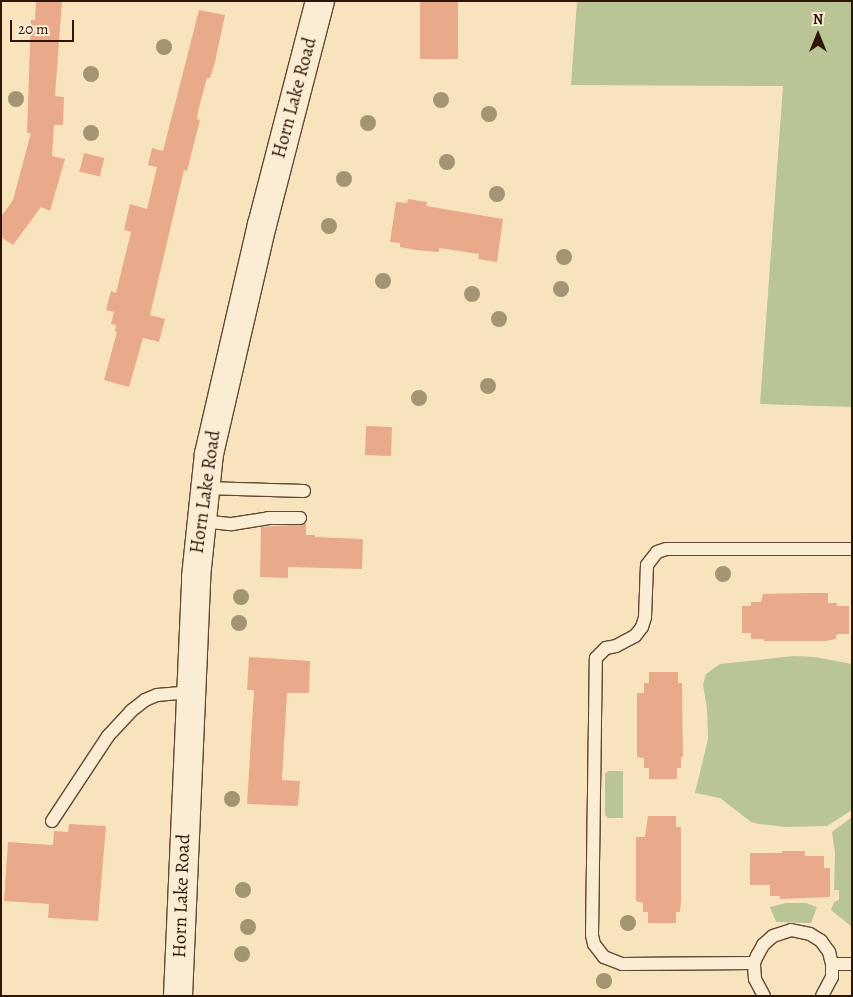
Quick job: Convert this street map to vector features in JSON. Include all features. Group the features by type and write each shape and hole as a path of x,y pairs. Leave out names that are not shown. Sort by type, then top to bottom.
{"main road":[{"name":"Horn Lake Road","path":"178,996 190,692 200,521 204,488 209,454 237,329 320,1"}],"lane":[{"path":"204,488 304,492"},
{"path":"200,521 232,524 268,518 300,518"},
{"path":"754,963 622,964 604,958 594,944 592,935 596,658 606,648 616,646 635,636 642,627 645,617 646,565 657,552 666,549 852,549"},
{"path":"52,821 108,736 131,711 144,700 157,695 190,692"},
{"path":"764,996 755,978 754,963 760,950 768,940 779,933 791,930 810,934 821,942 829,952 832,964 830,983 822,996"},
{"path":"832,964 852,964"}],"green space":[{"path":"577,1 852,1 852,407 760,404 783,86 571,85"},
{"path":"793,656 815,657 852,664 852,810 827,826 785,827 751,822 720,798 695,793 708,739 707,708 703,685 706,674 720,664"},
{"path":"608,771 623,771 623,818 608,818 605,815 605,774"},
{"path":"852,817 852,927 831,910 834,902 839,900 839,890 834,890 835,853 832,832"},
{"path":"786,903 806,903 817,907 811,923 776,922 770,907"}],"building":[{"path":"36,1 62,1 55,96 64,97 63,125 54,125 52,156 65,159 50,211 41,207 13,245 1,237 1,217 13,200 31,133 27,133 31,20 35,20"},
{"path":"420,1 458,1 458,59 420,59"},
{"path":"199,10 225,15 215,62 210,78 207,78 198,111 197,119 200,120 187,171 184,170 150,315 165,319 159,342 143,338 129,387 104,380 117,332 115,331 116,325 111,324 114,312 106,310 111,291 116,293 131,232 124,230 130,204 147,209 157,167 148,165 152,148 163,151"},
{"path":"84,153 104,158 100,177 79,171"},
{"path":"408,199 427,202 426,206 503,219 497,262 478,259 479,254 439,248 439,252 416,250 400,247 400,243 390,242 396,202 407,203"},
{"path":"366,426 392,427 391,456 365,455"},
{"path":"306,524 306,535 363,539 362,569 288,567 288,578 260,577 261,527"},
{"path":"828,593 828,603 837,603 837,606 849,606 849,634 839,634 836,635 836,639 825,641 764,641 764,639 751,639 751,633 742,633 742,606 751,606 751,602 761,602 763,594"},
{"path":"249,657 310,661 309,693 287,693 282,780 300,781 298,806 247,804 254,690 247,690"},
{"path":"649,672 678,672 678,683 682,683 683,757 681,757 681,768 677,768 677,779 649,779 649,768 644,768 644,758 637,757 637,693 644,693 644,683 649,683"},
{"path":"648,816 676,816 676,827 681,827 681,901 680,912 676,912 676,923 648,923 648,912 643,912 643,903 636,901 636,837 645,837"},
{"path":"69,824 106,826 98,921 48,918 49,904 4,901 8,842 53,845 54,831 68,832"},
{"path":"782,851 805,851 805,856 824,856 824,868 830,868 830,897 780,899 780,896 770,896 770,885 750,885 750,853 782,853"}]}
